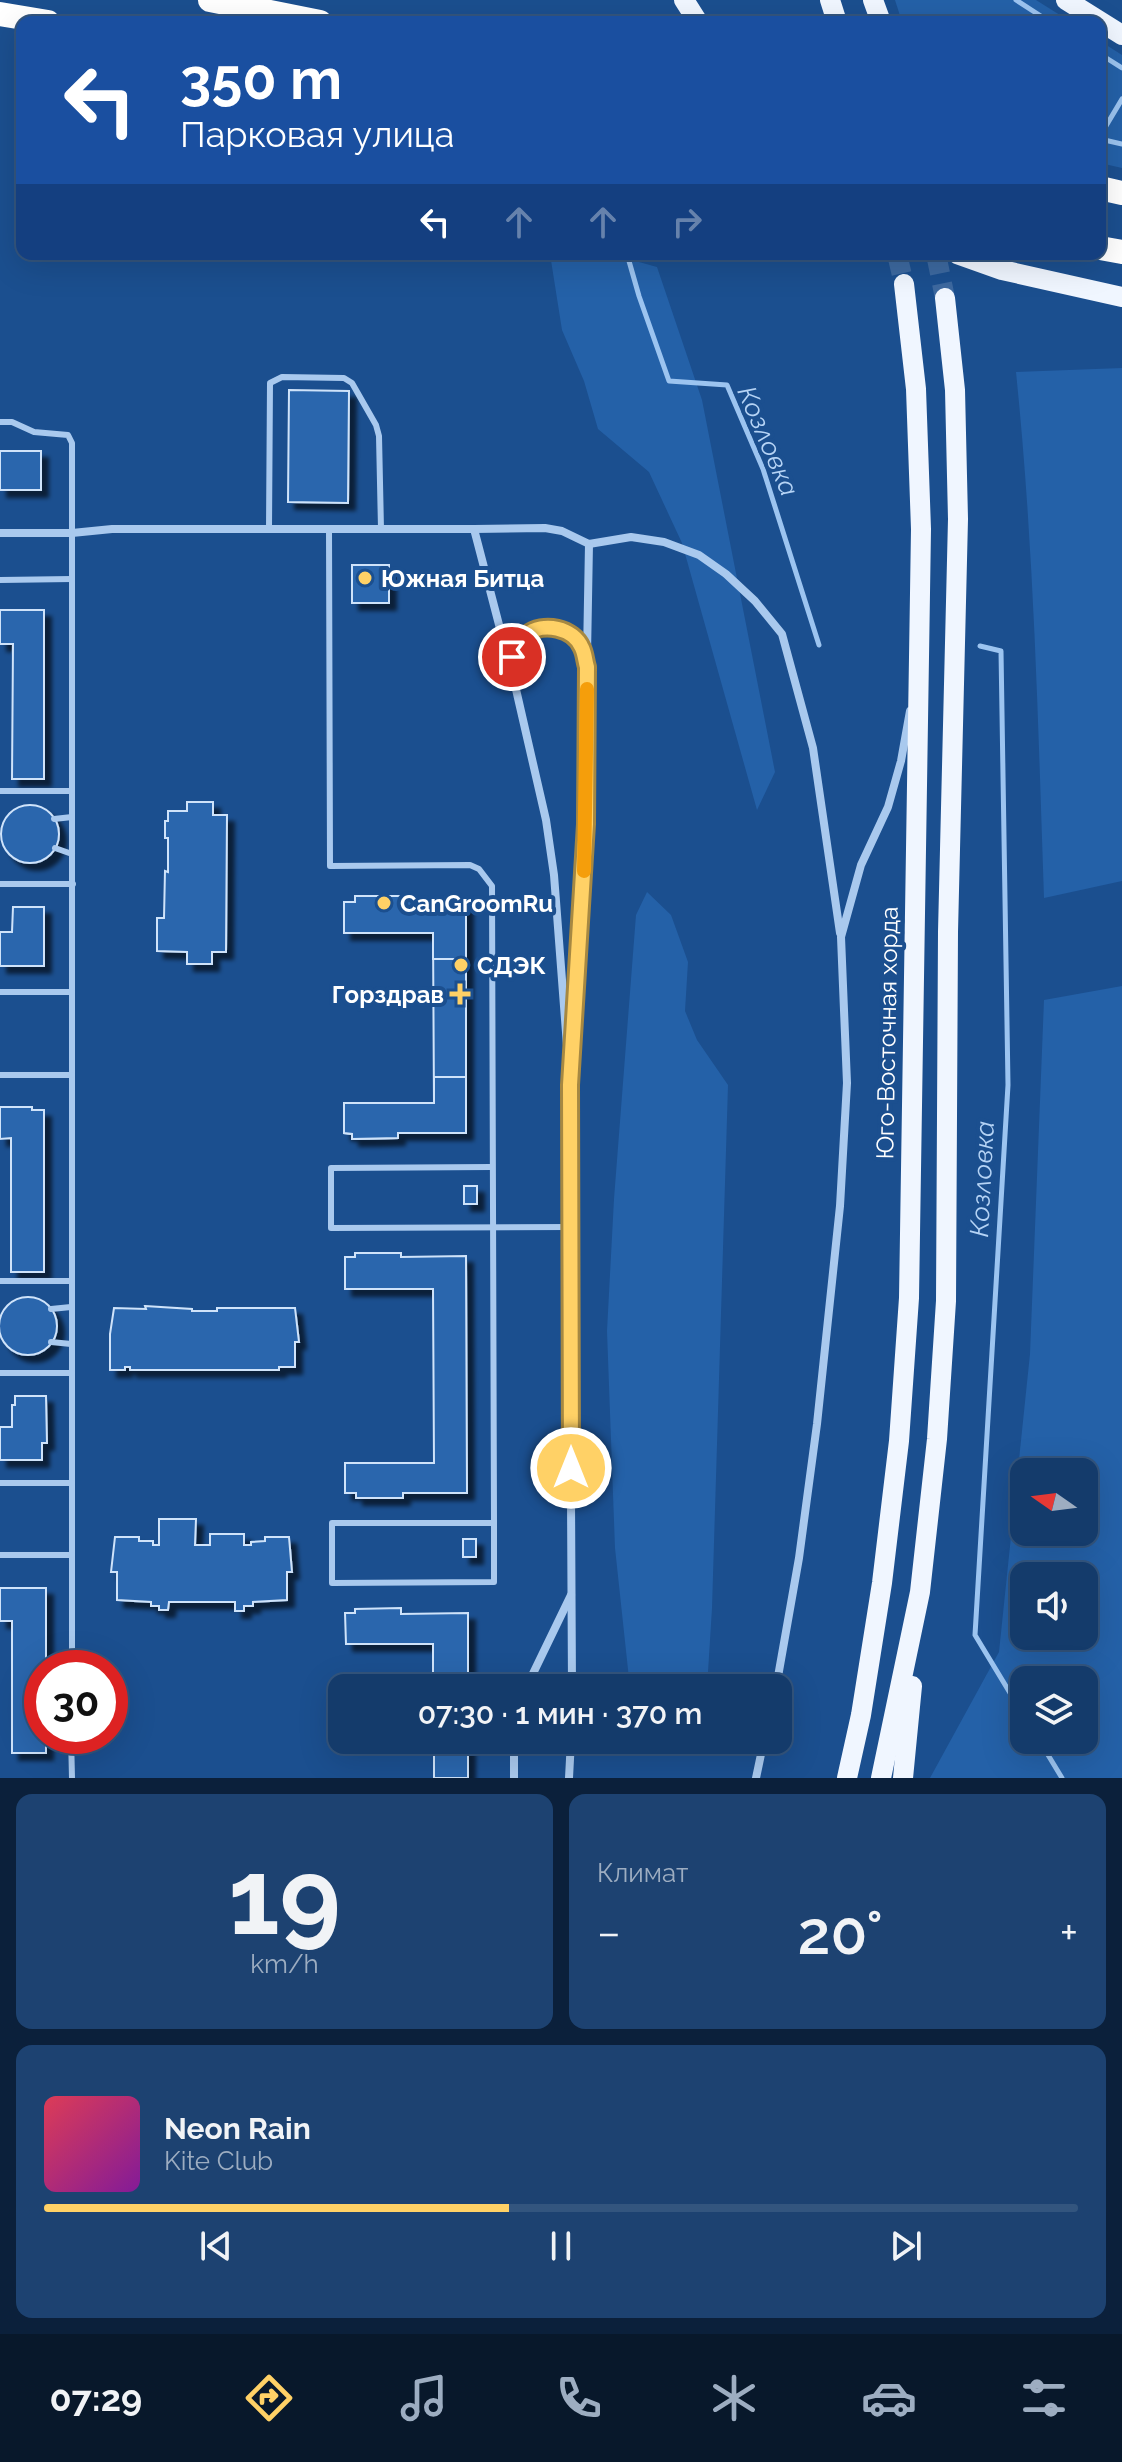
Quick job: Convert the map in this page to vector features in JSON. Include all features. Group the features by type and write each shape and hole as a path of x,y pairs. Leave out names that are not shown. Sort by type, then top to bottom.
{"highway":[{"path":"210,0 290,16"}],"main road":[{"path":"1066,0 1092,16"},
{"path":"974,260 1002,270 1113,295"},
{"name":"Юго-Восточная хорда","path":"847,1778 861,1715 882,1583 899,1441 907,1329 921,594 916,389 904,284"},
{"path":"903,1778 937,1439 946,1301 948,932 958,519 955,390 945,298"},
{"path":"881,1778 920,1592"}],"street":[{"path":"0,533 72,533 112,529 545,528 562,531 589,544 631,537 664,542 699,555 726,574 755,601 782,634 813,748 841,937 847,1083 840,1206 817,1424 799,1558 778,1674"},
{"path":"474,529 538,775 554,875 570,1085"},
{"path":"572,1674 570,1085 586,824 589,544"},
{"path":"841,937 861,865 888,807 901,761 910,708 921,594"},
{"path":"512,672 512,657 517,644 526,634 536,629 554,627 570,633 582,646 587,667"},
{"path":"533,1674 571,1594"},
{"path":"514,1754 514,1778"},
{"path":"569,1778 570,1754"},
{"path":"756,1778 761,1754"}],"lane":[{"path":"269,529 269,387 274,379 282,377 340,377 352,383 376,425 381,441 381,529"},
{"path":"0,422 12,422 34,432 62,434 71,438 72,1650"},
{"path":"329,529 330,866 470,865 479,869 492,886 494,1523 494,1582 332,1583 332,1523 494,1523"},
{"path":"0,580 72,579"},
{"path":"0,791 72,791"},
{"path":"54,819 72,817"},
{"path":"55,848 72,854"},
{"path":"0,884 73,884"},
{"path":"0,992 72,992"},
{"path":"0,1075 72,1075"},
{"path":"492,1167 331,1168 331,1228 570,1227"},
{"path":"0,1281 72,1281"},
{"path":"51,1309 71,1307"},
{"path":"51,1342 71,1344"},
{"path":"0,1373 72,1373"},
{"path":"0,1483 72,1483"},
{"path":"0,1555 72,1555"},
{"path":"71,1754 72,1778"}],"shaded area":[{"path":"895,0 1036,0 1061,16 900,16"},
{"path":"1106,45 1122,55 1122,168 1106,164"},
{"path":"551,260 632,260 657,267 702,400 775,772 757,810 682,543 649,472 598,429 584,381 562,330"},
{"path":"1122,368 1122,881 1044,898 1031,569 1016,372"},
{"path":"647,892 671,915 688,962 685,1011 697,1040 728,1085 708,1674 628,1674 615,1548 607,1331 636,915"},
{"path":"1122,986 1122,1778 930,1778 999,1652 1010,1546 1098,1546 1098,1458 1019,1458 1030,1354 1044,1000"}],"building":[{"path":"289,390 349,391 348,503 288,502"},
{"path":"0,451 41,451 41,490 0,490"},
{"path":"352,565 389,565 389,603 352,603"},
{"path":"0,610 44,610 44,779 12,779 13,644 0,644"},
{"path":"187,802 213,802 213,815 227,815 226,952 212,952 212,964 187,964 187,952 157,951 157,918 164,918 165,871 168,872 165,821 168,821 168,811 187,811"},
{"path":"30,805 50,814 59,834 50,854 30,863 10,854 1,834 10,814"},
{"path":"355,896 400,896 400,901 466,901 466,1133 398,1133 398,1138 352,1139 352,1134 344,1133 344,1103 434,1103 433,933 344,933 344,902 355,902"},
{"path":"355,896 400,896 400,901 466,901 466,959 433,959 433,933 344,933 344,902 355,902"},
{"path":"13,907 44,907 44,966 0,966 0,932 12,932"},
{"path":"434,1077 466,1077 466,1133 398,1133 398,1138 352,1139 352,1134 344,1133 344,1103 434,1103"},
{"path":"0,1107 44,1110 44,1272 11,1272 11,1138 0,1139"},
{"path":"464,1186 477,1186 477,1204 464,1204"},
{"path":"355,1253 401,1253 401,1257 466,1256 467,1493 403,1493 403,1498 356,1498 356,1493 345,1493 345,1463 434,1463 433,1289 345,1289 345,1257 355,1257"},
{"path":"28,1297 39,1299 48,1306 55,1315 55,1337 48,1346 39,1353 28,1355 17,1353 8,1346 1,1337 -1,1326 1,1315 8,1306 17,1299"},
{"path":"145,1306 192,1311 295,1308 299,1342 295,1342 295,1367 279,1367 279,1370 130,1370 130,1367 125,1367 125,1370 110,1370 114,1308 146,1309"},
{"path":"15,1396 46,1396 47,1443 42,1443 42,1460 0,1460 0,1427 12,1427"},
{"path":"159,1519 196,1519 195,1545 210,1545 210,1534 244,1534 244,1545 265,1541 265,1537 289,1537 292,1572 287,1572 287,1600 253,1602 253,1606 244,1606 244,1611 235,1611 235,1602 169,1602 168,1610 159,1610 159,1606 151,1606 151,1602 117,1600 117,1572 111,1572 115,1537 139,1537 139,1541 153,1541 153,1545 159,1545"},
{"path":"463,1539 476,1539 476,1557 463,1557"},
{"path":"0,1588 46,1588 46,1650 24,1650 24,1753 12,1753 12,1621 0,1621"},
{"path":"401,1608 401,1614 468,1613 468,1674 433,1674 433,1644 346,1644 345,1613 355,1613 355,1609"},
{"path":"434,1754 468,1754 468,1778 434,1778"}],"waterway":[{"path":"1016,0 1041,16"},
{"path":"1106,58 1122,68"},
{"path":"1106,126 1122,99"},
{"path":"1106,140 1122,144"},
{"name":"Козловка","path":"629,260 669,381 727,385 763,469 819,645"},
{"name":"Козловка","path":"980,646 1001,651 1008,1085 975,1635 1010,1693"},
{"name":"Козловка","path":"1047,1754 1062,1778"}],"tunnel":[{"path":"898,260 904,284"},
{"path":"937,260 945,298"}],"slow traffic":[{"path":"584,871 587,689"}],"place":[{"name":"Южная Битца","path":"365,578"},
{"name":"CanGroomRu","path":"384,903"},
{"name":"СДЭК","path":"461,965"},
{"name":"Горздрав","path":"460,994"}],"route":[{"path":"512,657 517,644 526,634 536,629 554,627 570,633 582,646 587,667 586,824 570,1085 571,1468"}]}
